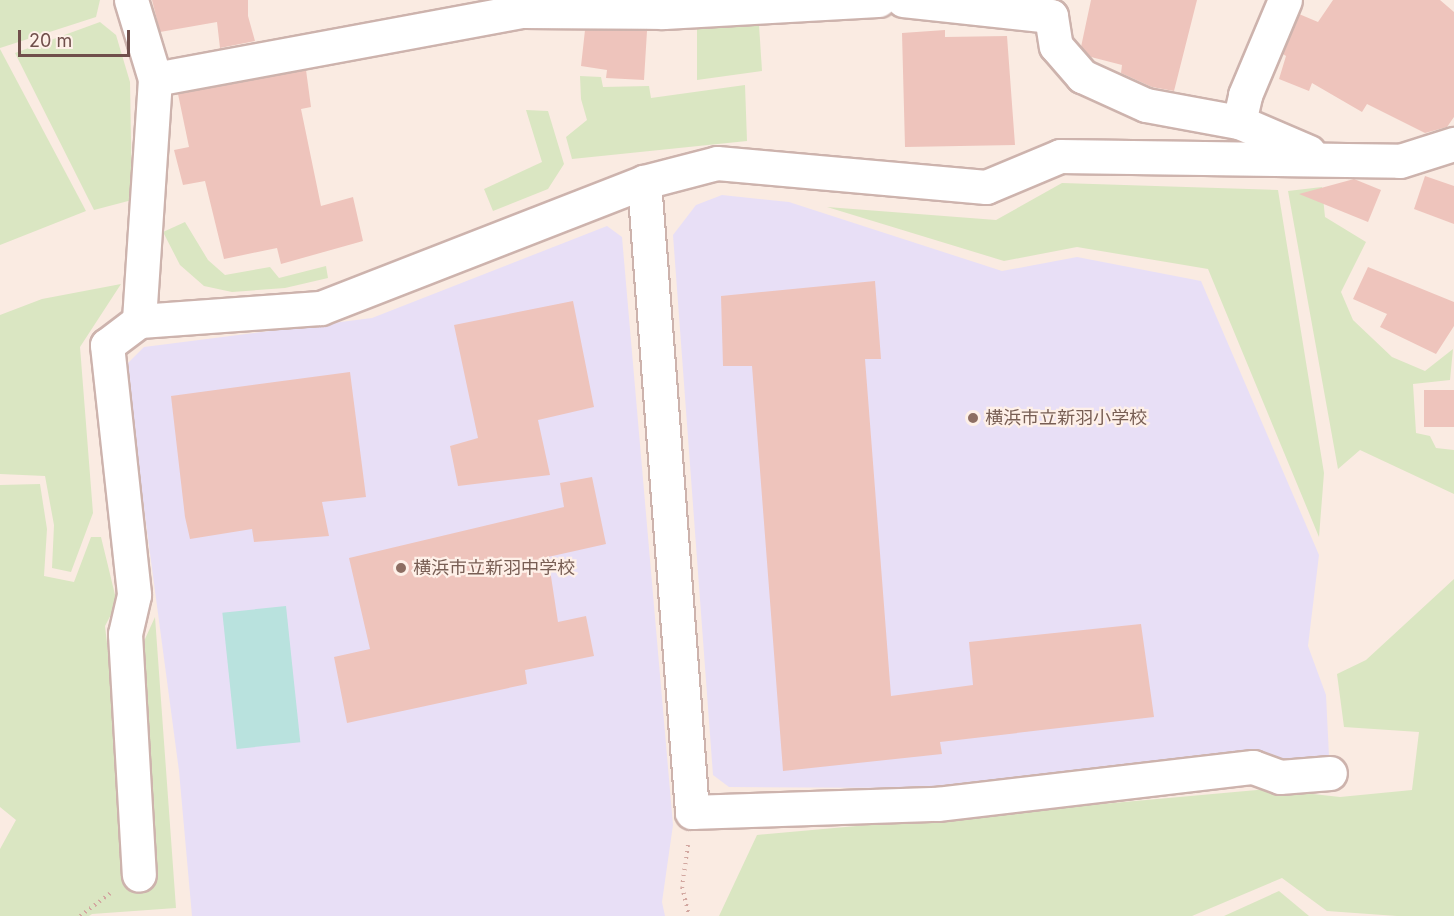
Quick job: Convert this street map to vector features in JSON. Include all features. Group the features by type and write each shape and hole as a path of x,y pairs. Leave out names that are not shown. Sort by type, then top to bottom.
{"street":[{"path":"132,0 155,79 139,321"},
{"path":"155,79 523,11 663,12 879,0"},
{"path":"903,0 1055,8 1056,46 1082,76 1146,105 1239,122 1323,158"},
{"path":"1239,122 1245,96 1285,0"},
{"path":"139,875 125,634 134,595 107,345 139,321 321,308 644,182 717,163 986,187 1060,156 1323,158 1400,161 1454,144"},
{"path":"644,182 692,812 936,804 1253,767 1280,777 1330,773"}],"path":[{"path":"689,916 682,887 692,812"}],"shaded area":[{"name":"横浜市立新羽小学校","path":"722,195 789,202 1002,271 1077,257 1201,281 1319,555 1308,646 1326,695 1329,756 1281,761 1253,751 924,788 729,787 713,775 673,235 696,205"},
{"name":"横浜市立新羽中学校","path":"607,226 622,237 673,825 662,902 665,916 192,916 179,771 125,366 144,347 372,318"}],"green space":[{"path":"0,0 100,0 96,17 0,48"},
{"path":"100,22 116,35 130,82 132,200 94,210 15,53"},
{"path":"759,25 762,71 697,80 697,28"},
{"path":"0,49 86,211 0,245"},
{"path":"580,76 601,77 603,87 649,86 651,98 745,85 747,141 572,159 566,137 587,120 581,99"},
{"path":"526,110 548,111 564,164 548,189 493,211 484,189 542,162"},
{"path":"1062,183 1278,190 1324,473 1319,537 1208,269 1077,247 1004,261 827,207 996,220"},
{"path":"1322,187 1325,217 1366,242 1341,292 1353,320 1392,357 1425,371 1453,349 1450,380 1413,384 1416,433 1430,436 1436,448 1454,450 1454,494 1360,450 1338,469 1288,191"},
{"path":"185,222 208,260 225,275 270,267 279,278 326,266 328,278 285,288 232,292 204,286 180,265 163,232"},
{"path":"121,284 80,347 93,513 71,572 52,568 54,525 45,476 0,474 0,315 42,299"},
{"path":"40,484 47,529 44,576 74,582 91,537 101,537 117,603 105,626 113,695 144,683 145,639 155,617 176,908 89,916 0,916 0,849 16,820 0,807 0,485"},
{"path":"1454,579 1454,916 1397,916 1327,911 1282,878 1192,916 719,916 757,835 1268,789 1340,797 1412,790 1419,732 1344,727 1337,674 1366,660"},
{"path":"1279,891 1309,916 1224,916"}],"water":[{"path":"286,606 300,742 237,749 222,613"}],"building":[{"path":"152,0 248,0 248,16 255,41 220,48 217,22 160,32"},
{"path":"1091,0 1197,0 1174,91 1152,87 1121,73 1122,65 1091,57 1081,47"},
{"path":"1333,0 1440,0 1454,12 1454,117 1447,127 1425,133 1367,104 1362,112 1312,83 1309,91 1279,79 1286,56 1283,54 1299,14 1318,22"},
{"path":"585,30 647,31 644,80 606,78 607,70 581,66"},
{"path":"945,30 945,37 1007,36 1015,145 905,147 902,33"},
{"path":"306,70 311,107 301,109 321,206 353,197 363,241 281,264 277,248 224,259 205,181 183,185 174,150 189,147 178,94"},
{"path":"1425,176 1454,186 1454,224 1414,209"},
{"path":"1354,179 1381,190 1368,222 1299,194"},
{"path":"1368,267 1454,302 1454,326 1436,354 1380,327 1387,314 1353,299"},
{"path":"875,281 881,359 865,359 891,696 973,685 969,642 1141,624 1154,717 940,742 942,754 783,771 752,366 723,366 721,296"},
{"path":"573,301 594,407 538,420 550,475 458,486 450,446 478,438 454,325"},
{"path":"350,372 366,497 322,502 329,536 254,542 252,529 190,539 185,517 171,396"},
{"path":"1424,390 1454,390 1454,427 1424,427"},
{"path":"592,477 606,544 548,557 558,622 586,616 594,656 525,670 527,684 347,723 334,657 370,649 349,558 564,507 560,483"}],"place":[{"name":"横浜市立新羽小学校","path":"973,418"},
{"name":"横浜市立新羽中学校","path":"401,568"}]}
